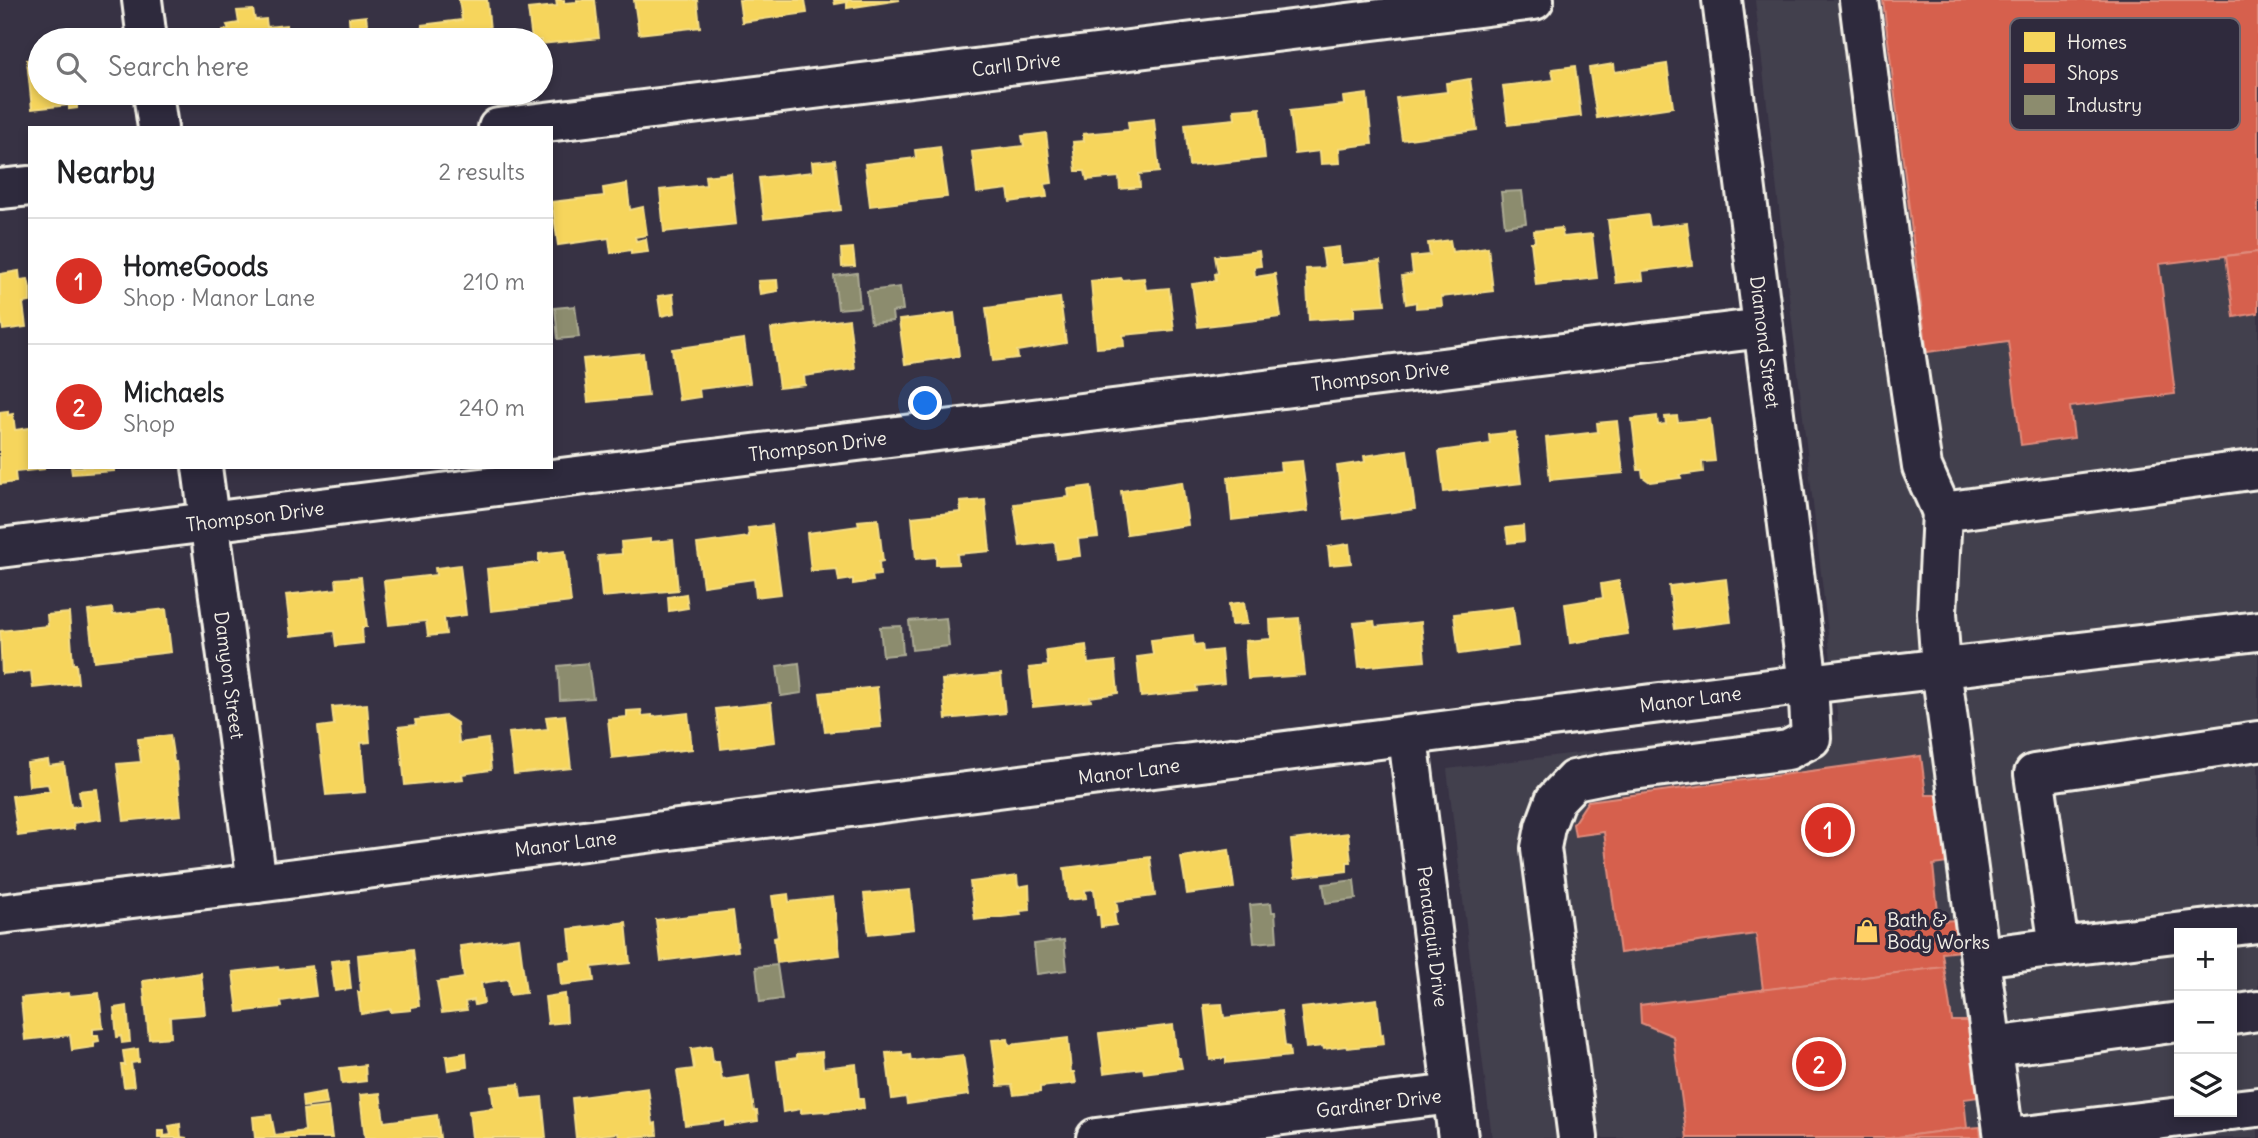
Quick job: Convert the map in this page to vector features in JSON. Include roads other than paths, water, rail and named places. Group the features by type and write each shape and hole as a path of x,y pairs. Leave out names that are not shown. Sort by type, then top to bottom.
{"street":[{"path":"142,0 146,28"},
{"name":"Carll Drive","path":"514,126 1534,0"},
{"name":"Diamond Street","path":"1578,1138 1541,848 1555,800 1574,780 1788,750 1811,738 1808,684 1722,0"},
{"path":"1859,0 1888,235 1922,467 1942,512 1937,613 1941,668 1992,1047 2007,1138 2180,1117"},
{"path":"155,105 158,126"},
{"path":"0,189 28,186"},
{"name":"Thompson Drive","path":"0,548 1763,328"},
{"name":"Damyon Street","path":"202,469 257,883"},
{"path":"1942,512 2258,469"},
{"name":"Manor Lane","path":"0,914 1808,684 2258,631"},
{"name":"Penataquit Drive","path":"1408,737 1458,1138"},
{"path":"2059,947 2034,774 2258,741"},
{"path":"1980,957 2258,923"},
{"path":"2237,1014 2258,1011"},
{"path":"1992,1047 2174,1023"},
{"name":"Gardiner Drive","path":"1096,1138 1452,1094"},
{"path":"2237,1109 2258,1107"}],"place":[{"name":"HomeGoods","path":"1828,830"},
{"name":"Bath & Body Works","path":"1867,931"},
{"name":"Michaels","path":"1819,1064"}]}
